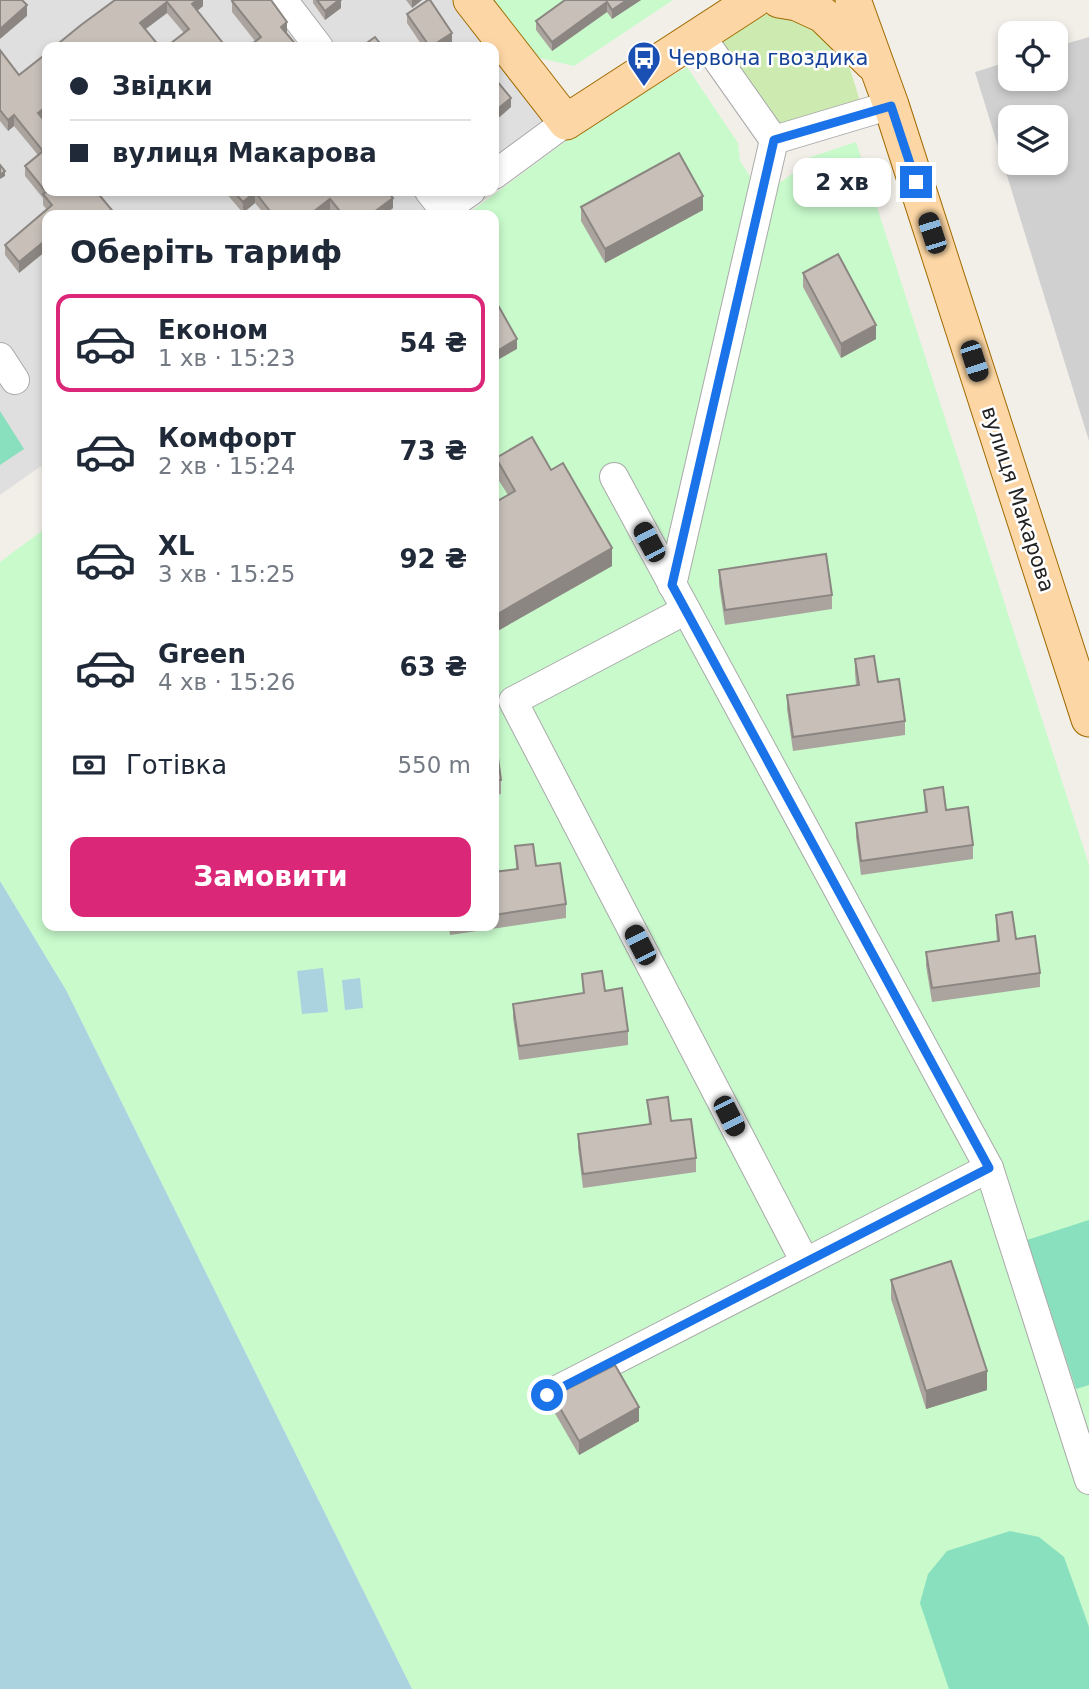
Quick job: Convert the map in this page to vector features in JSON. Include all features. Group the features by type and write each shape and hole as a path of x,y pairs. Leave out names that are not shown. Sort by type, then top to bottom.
{"main road":[{"path":"471,0 566,122 700,35 762,1 797,3 823,15 876,66"},
{"name":"вулиця Макарова","path":"853,0 891,106 1089,719"}],"street":[{"path":"283,0 315,42"},
{"path":"672,585 774,140 700,35"},
{"path":"774,140 891,106"},
{"path":"499,171 566,122"},
{"path":"0,357 15,380"},
{"path":"614,477 989,1168 1089,1480"},
{"path":"686,610 513,701 805,1262"},
{"path":"547,1395 989,1168"}],"shaded area":[{"path":"0,0 476,0 577,131 499,189 499,42 42,42 42,196 490,196 471,210 42,210 41,466 0,495"},
{"path":"1089,37 1089,441 1007,175 1068,175 1068,105 998,105 998,146 975,72 998,65 998,91 1068,91 1068,43"}],"green space":[{"path":"485,0 673,0 574,66 527,55"},
{"path":"766,8 802,16 847,59 860,101 777,128 716,35"},
{"name":"Червона гвоздика","path":"687,67 738,143 740,161 752,179 781,182 796,171 805,159 856,142 1089,865 1089,1689 412,1689 66,990 0,881 0,562 42,531 42,931 499,931 499,210 473,210 492,196 499,196 499,191 578,132"},
{"path":"0,411 24,449 0,465"},
{"path":"1089,1220 1089,1385 1076,1389 1027,1240"},
{"path":"1010,1531 1039,1537 1064,1557 1089,1627 1089,1689 949,1689 920,1603 928,1574 947,1551"}],"water":[{"path":"0,881 66,990 412,1689 0,1689"},
{"path":"323,968 328,1012 302,1014 297,971"},
{"path":"360,978 363,1008 345,1010 342,980"}],"building":[{"path":"0,0 22,0 27,5 0,29"},
{"path":"115,0 197,0 192,4 222,42 172,42 189,29 167,2 140,23 156,42 60,42"},
{"path":"271,0 287,22 281,27 294,42 254,42 261,37 232,1"},
{"path":"317,0 339,0 325,11"},
{"path":"430,0 452,33 438,42 427,42 407,14"},
{"path":"565,0 627,0 612,10 607,2 552,42 536,21"},
{"path":"0,50 19,75 42,57 42,110 38,113 42,118 42,150 14,115 8,120 0,110"},
{"path":"499,84 511,98 499,108"},
{"path":"42,152 42,187 25,166"},
{"path":"679,153 703,196 605,249 581,207"},
{"path":"45,196 100,196 112,210 46,210 52,205"},
{"path":"238,196 250,196 243,202"},
{"path":"258,196 393,198 377,210 339,210 330,199 316,210 269,210"},
{"path":"42,214 42,243 19,262 5,245"},
{"path":"838,254 876,325 841,344 803,273"},
{"path":"499,307 517,339 499,350"},
{"path":"532,437 551,470 563,463 612,548 499,613 499,500 515,491 499,463 499,456"},
{"path":"826,554 832,595 725,610 719,570"},
{"path":"874,656 878,682 899,679 905,721 793,737 787,695 859,685 855,659"},
{"path":"943,787 946,810 968,807 973,845 861,861 856,823 927,812 924,790"},
{"path":"533,844 536,866 560,863 566,904 499,914 499,871 518,869 515,846"},
{"path":"1012,912 1016,939 1035,936 1040,973 932,988 926,952 999,941 996,915"},
{"path":"602,971 605,991 622,988 628,1031 519,1046 513,1004 584,993 582,974"},
{"path":"668,1097 671,1121 691,1119 696,1158 583,1174 578,1134 651,1124 647,1100"},
{"path":"951,1261 987,1371 926,1391 891,1280"},
{"path":"615,1365 639,1407 579,1441 553,1396"}],"place":[{"name":"Червона гвоздика","path":"644,88"}],"route":[{"path":"547,1395 989,1168 672,585 774,140 891,106 916,182"}]}
